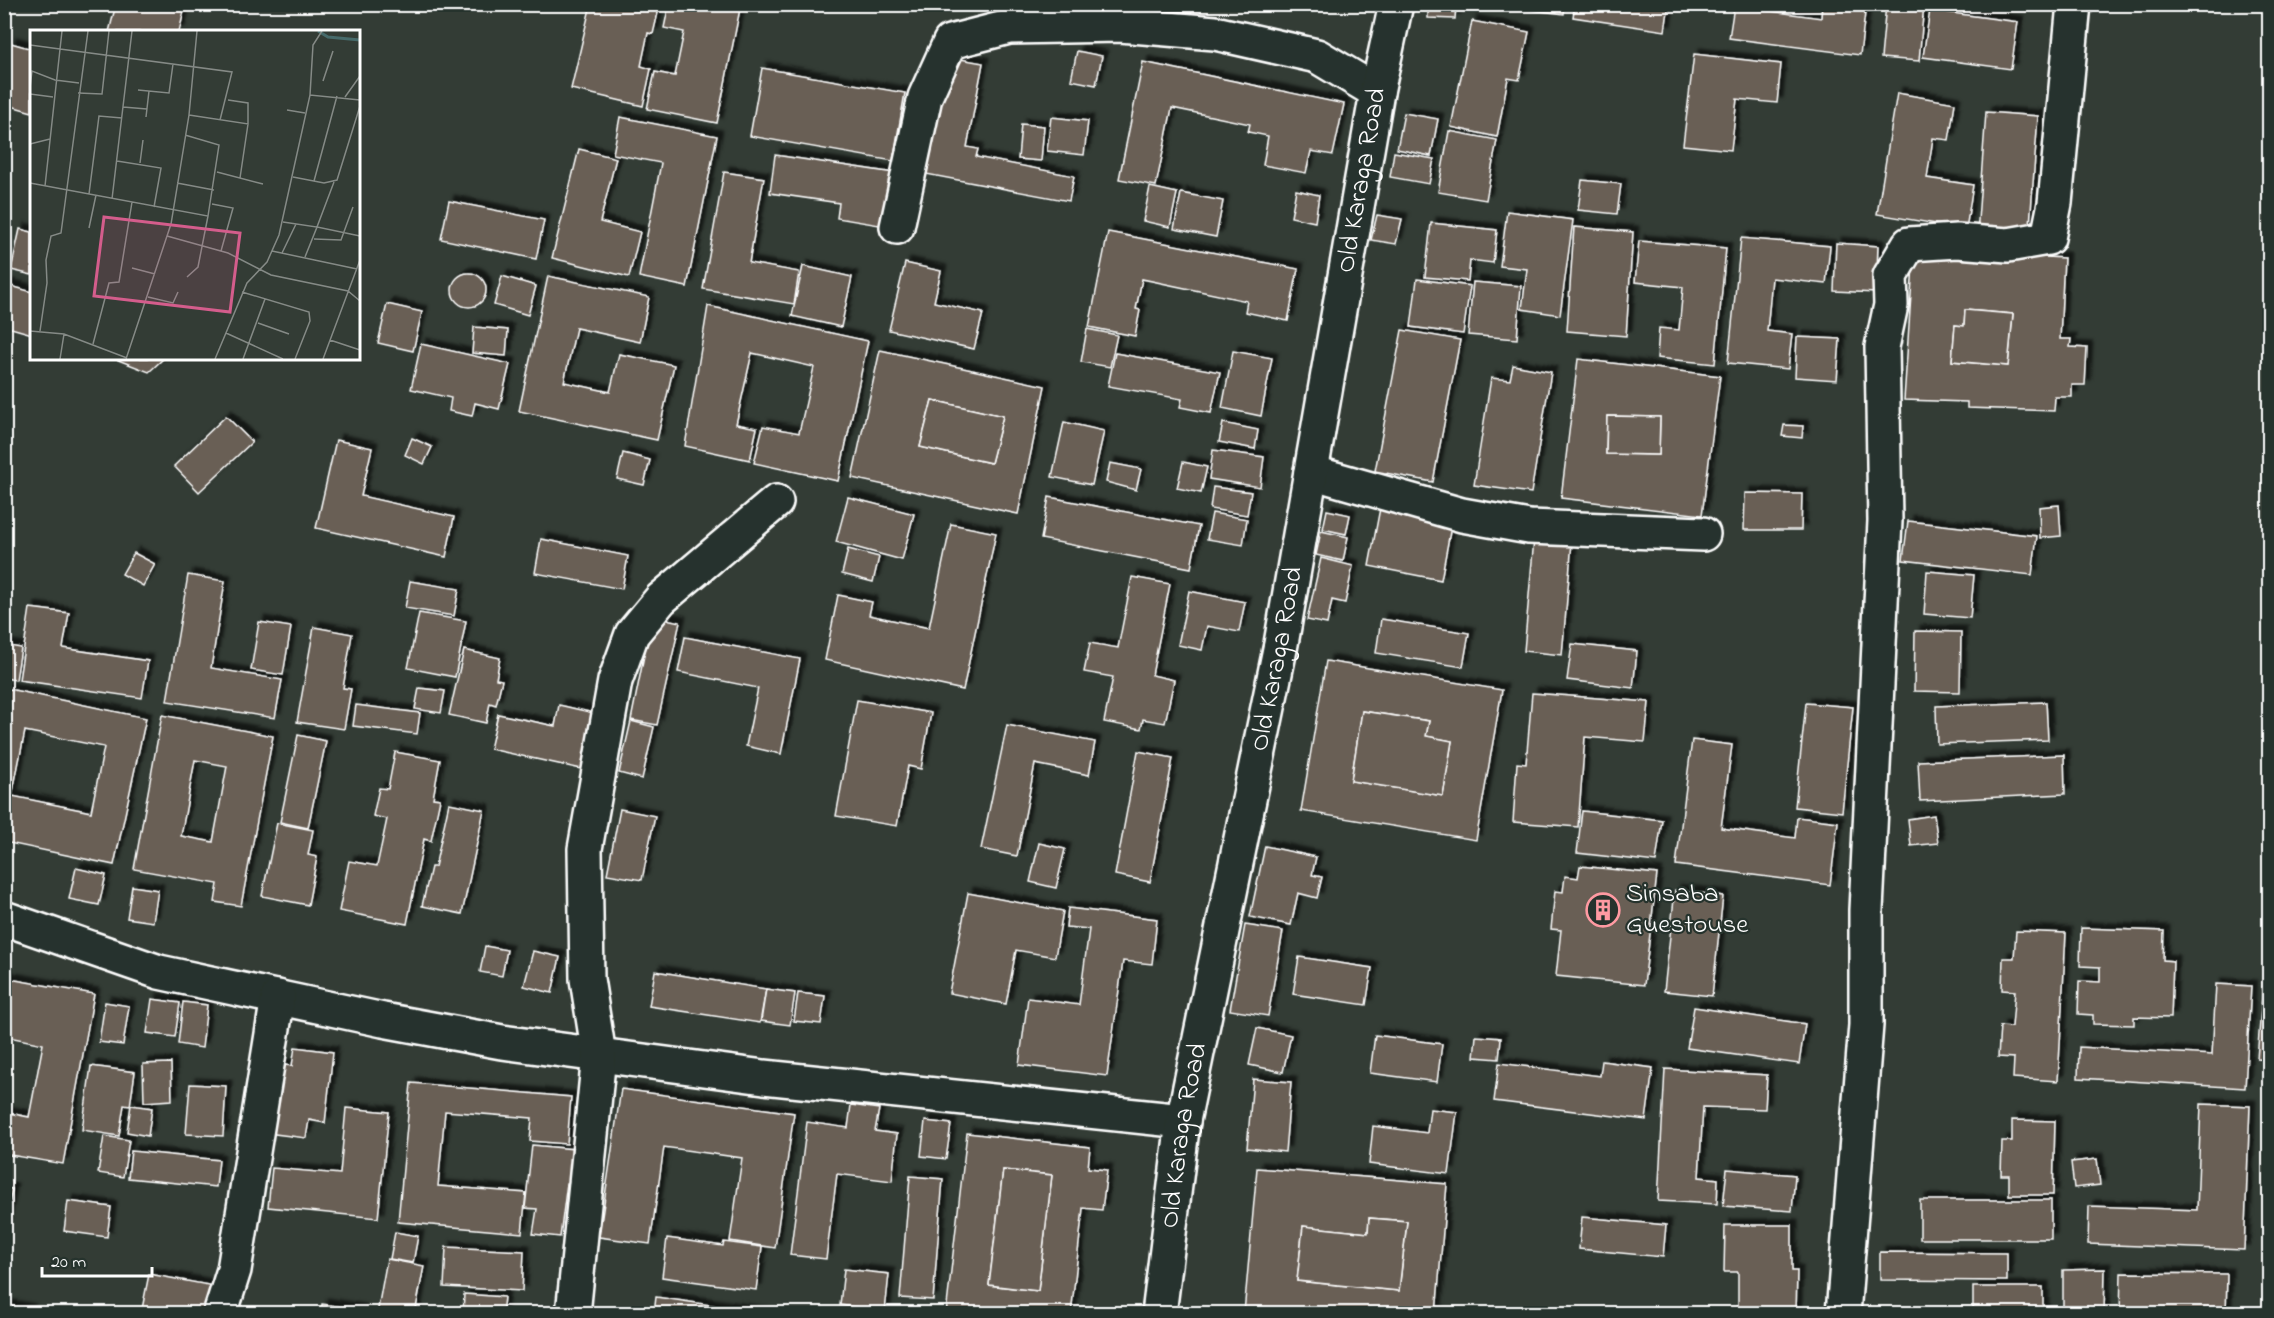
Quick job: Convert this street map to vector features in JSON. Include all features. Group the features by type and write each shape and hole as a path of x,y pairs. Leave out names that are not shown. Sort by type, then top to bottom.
{"street":[{"name":"Old Karaga Road","path":"1159,1314 1183,1121 1281,644 1377,92 1396,4"},
{"path":"1843,1314 1866,1025 1866,909 1885,521 1882,347 1891,305 1890,276 1909,244 1958,241 2008,245 2048,238 2055,203 2074,4"},
{"path":"897,227 925,96 950,42 1009,27 1120,25 1215,33 1317,56 1377,92"},
{"path":"1311,472 1462,515 1530,527 1703,534"},
{"path":"573,1314 598,1055 587,979 585,849 615,681 632,634 661,599 776,502"},
{"path":"4,918 159,972 502,1042 764,1077 1183,1121"},
{"path":"220,1314 234,1270 278,997"}],"building":[{"path":"116,4 175,4 185,7 179,30 110,30"},
{"path":"591,4 660,4 653,34 648,33 641,66 651,69 643,106 571,89"},
{"path":"669,4 741,4 717,123 647,109 655,72 675,76 684,32 664,28"},
{"path":"1428,4 1456,4 1455,19 1428,18"},
{"path":"1515,4 1565,4 1564,14 1515,8"},
{"path":"1575,4 1669,4 1665,31 1573,17"},
{"path":"1822,4 1866,4 1860,55 1729,38 1734,6 1821,18"},
{"path":"1886,4 1924,4 1919,61 1881,58"},
{"path":"1930,10 2018,22 2011,69 1923,57"},
{"path":"1472,21 1529,32 1519,80 1508,78 1497,137 1451,127"},
{"path":"11,43 30,48 30,111 4,104 4,66"},
{"path":"1077,51 1102,56 1096,85 1071,80"},
{"path":"1694,54 1781,64 1777,103 1737,99 1731,150 1683,145"},
{"path":"949,57 983,63 967,147 978,149 976,157 1074,176 1069,201 926,174"},
{"path":"1143,62 1344,104 1333,155 1311,151 1306,173 1263,165 1268,136 1248,132 1250,124 1172,108 1156,186 1119,179"},
{"path":"762,68 905,93 893,161 750,136"},
{"path":"1897,93 1955,103 1949,140 1933,138 1927,178 1973,185 1966,229 1877,214"},
{"path":"1986,112 2038,116 2029,238 1977,234"},
{"path":"1404,113 1438,119 1431,156 1397,149"},
{"path":"620,117 717,136 687,287 639,277 661,163 613,154"},
{"path":"1051,117 1088,121 1084,155 1047,151"},
{"path":"1021,124 1044,126 1041,161 1018,159"},
{"path":"1449,131 1497,140 1486,200 1438,192"},
{"path":"579,149 616,158 600,222 640,232 629,277 552,258"},
{"path":"1394,152 1434,159 1429,184 1390,177"},
{"path":"775,155 894,173 885,226 837,218 839,203 770,193"},
{"path":"724,172 764,178 749,263 799,272 794,304 703,289"},
{"path":"1582,180 1621,184 1617,214 1578,210"},
{"path":"1150,187 1177,193 1170,227 1143,221"},
{"path":"1296,190 1319,195 1315,222 1291,217"},
{"path":"1181,193 1223,201 1216,237 1174,229"},
{"path":"449,201 544,220 536,259 441,239"},
{"path":"1507,211 1573,220 1560,315 1522,309 1527,269 1500,266"},
{"path":"1377,215 1402,219 1396,244 1371,240"},
{"path":"1431,223 1497,230 1493,263 1470,260 1468,281 1425,277"},
{"path":"1574,227 1633,232 1626,336 1567,331"},
{"path":"20,229 30,232 30,275 11,270"},
{"path":"1108,232 1298,269 1288,321 1245,312 1247,301 1142,279 1136,309 1140,310 1135,336 1089,327"},
{"path":"1741,238 1830,246 1826,284 1772,278 1767,331 1792,334 1788,369 1728,363"},
{"path":"1639,241 1726,248 1715,364 1657,358 1659,328 1679,330 1683,287 1635,282"},
{"path":"1836,243 1878,246 1876,293 1834,291"},
{"path":"1914,250 2064,258 2060,339 2071,339 2070,347 2087,348 2085,385 2072,385 2072,397 2055,397 2054,411 1967,408 1967,402 1904,400","holes":["1965,310 2013,314 2008,366 1952,361 1955,325 1964,326"]},
{"path":"905,263 941,271 934,302 983,313 974,349 889,330"},
{"path":"803,266 852,277 841,327 792,316"},
{"path":"469,273 481,278 486,290 481,302 469,307 457,302 452,290 457,278"},
{"path":"502,276 536,286 528,315 494,305"},
{"path":"548,276 649,297 640,342 576,328 564,382 610,392 619,354 674,365 657,440 519,411"},
{"path":"1417,279 1470,286 1463,334 1411,327"},
{"path":"1473,282 1521,286 1517,339 1468,335"},
{"path":"4,284 30,291 30,333 4,326"},
{"path":"387,304 422,312 413,351 378,343"},
{"path":"708,306 868,341 838,481 754,463 763,426 799,433 814,367 752,353 736,424 757,428 750,460 685,446"},
{"path":"1965,310 2013,314 2008,366 1952,361 1955,325 1964,326"},
{"path":"474,327 508,330 506,356 472,353"},
{"path":"1087,329 1117,335 1110,367 1081,362"},
{"path":"1402,330 1460,340 1433,482 1375,471"},
{"path":"1797,337 1840,339 1837,380 1795,377"},
{"path":"421,344 510,364 499,409 475,403 472,416 449,411 451,398 411,389"},
{"path":"880,350 1045,386 1018,514 852,478","holes":["932,400 1003,416 991,463 920,447"]},
{"path":"1233,351 1272,358 1261,416 1222,408"},
{"path":"1115,353 1220,372 1211,413 1180,407 1182,399 1108,386"},
{"path":"1578,359 1720,376 1702,515 1561,498","holes":["1607,416 1660,417 1659,455 1606,454"]},
{"path":"118,360 162,360 149,372"},
{"path":"1513,365 1551,372 1531,493 1474,485 1491,378 1510,380"},
{"path":"932,400 1003,416 991,463 920,447"},
{"path":"226,416 252,442 199,492 174,466"},
{"path":"1607,416 1660,417 1659,455 1606,454"},
{"path":"1064,422 1104,431 1092,485 1052,477"},
{"path":"1223,423 1258,430 1255,449 1219,442"},
{"path":"1784,425 1803,426 1802,438 1782,436"},
{"path":"412,438 432,447 424,464 405,455"},
{"path":"336,440 372,448 361,496 454,517 446,557 316,528"},
{"path":"1213,450 1264,457 1260,487 1209,479"},
{"path":"623,453 650,460 644,485 617,479"},
{"path":"1183,462 1207,467 1201,493 1177,488"},
{"path":"1110,463 1141,469 1136,490 1106,482"},
{"path":"1213,487 1251,492 1247,515 1210,509"},
{"path":"1745,493 1802,494 1801,530 1744,530"},
{"path":"848,497 914,514 902,560 836,542"},
{"path":"1049,497 1199,526 1191,568 1041,539"},
{"path":"2059,505 2061,536 2040,538 2039,507"},
{"path":"1380,508 1452,521 1441,580 1369,566"},
{"path":"1327,510 1350,515 1346,534 1323,529"},
{"path":"1212,513 1247,519 1243,545 1207,539"},
{"path":"1908,521 2037,536 2032,575 1903,560"},
{"path":"951,524 996,533 963,690 825,660 838,595 872,602 869,615 929,628"},
{"path":"1321,531 1348,537 1343,561 1316,555"},
{"path":"541,539 628,556 622,589 535,573"},
{"path":"1534,539 1572,542 1562,655 1524,651"},
{"path":"848,549 879,557 873,582 842,574"},
{"path":"134,553 155,564 143,586 122,574"},
{"path":"1321,558 1353,566 1345,603 1332,600 1327,624 1307,620"},
{"path":"1927,571 1974,575 1970,618 1924,614"},
{"path":"188,575 225,581 211,668 282,680 275,718 167,701"},
{"path":"1132,577 1170,584 1152,675 1174,680 1165,723 1143,719 1141,729 1104,722 1113,677 1084,672 1090,643 1118,648"},
{"path":"410,581 459,589 454,616 405,608"},
{"path":"1189,591 1245,602 1239,632 1207,626 1202,650 1178,645"},
{"path":"30,608 69,613 63,648 148,661 142,698 19,680"},
{"path":"419,613 466,621 455,677 408,668"},
{"path":"652,616 680,622 657,725 631,720"},
{"path":"1381,619 1469,633 1463,667 1376,653"},
{"path":"259,622 291,627 283,675 251,670"},
{"path":"314,627 352,634 343,688 351,689 344,729 297,722"},
{"path":"1915,631 1961,632 1960,692 1914,691"},
{"path":"685,637 800,659 781,754 746,746 758,688 678,672"},
{"path":"1572,644 1637,651 1633,688 1567,680"},
{"path":"4,645 21,648 16,680 4,678"},
{"path":"464,650 500,658 496,679 502,680 496,705 490,703 486,723 449,715"},
{"path":"1326,661 1502,690 1476,840 1301,811","holes":["1362,711 1429,721 1426,736 1452,741 1443,796 1351,781"]},
{"path":"4,688 146,718 114,865 4,842","holes":["25,731 104,747 91,812 12,796"]},
{"path":"419,688 445,691 441,713 415,709"},
{"path":"1532,693 1649,702 1645,742 1585,737 1578,827 1513,822 1517,763 1526,764"},
{"path":"857,700 931,713 921,769 908,766 897,826 836,816"},
{"path":"2046,702 2048,740 1937,744 1936,706"},
{"path":"1806,703 1853,707 1842,812 1795,807"},
{"path":"356,705 420,713 417,734 353,726"},
{"path":"559,705 598,714 586,770 490,749 498,714 555,726"},
{"path":"1362,711 1429,721 1426,736 1452,741 1443,796 1351,781"},
{"path":"162,715 273,736 241,906 215,902 218,884 134,869","holes":["195,760 227,766 213,842 181,836"]},
{"path":"631,721 654,727 642,779 619,773"},
{"path":"1007,725 1095,742 1089,775 1035,764 1017,856 981,849"},
{"path":"298,735 326,741 308,828 280,822"},
{"path":"1692,740 1732,745 1721,828 1795,838 1797,817 1838,822 1830,885 1676,865"},
{"path":"1138,751 1173,758 1150,882 1115,875"},
{"path":"395,752 440,760 433,798 440,799 431,841 424,839 407,924 339,911 349,861 377,866 387,819 373,816 379,788 388,789"},
{"path":"2064,755 2065,794 1920,801 1918,761"},
{"path":"449,803 484,810 462,914 422,906 431,867 435,867"},
{"path":"620,809 655,816 642,880 607,874"},
{"path":"1582,811 1662,820 1656,862 1577,853"},
{"path":"1934,815 1938,843 1911,846 1908,819"},
{"path":"277,823 313,830 308,855 317,857 308,905 262,896"},
{"path":"1039,843 1065,849 1056,888 1030,882"},
{"path":"1265,846 1316,857 1312,875 1322,877 1317,898 1298,893 1291,925 1250,917"},
{"name":"Sinsaba Guestouse","path":"1580,866 1657,874 1644,985 1556,976 1561,930 1551,929 1555,891 1563,892 1565,876 1578,878"},
{"path":"76,868 106,875 99,905 69,899"},
{"path":"132,886 158,890 153,922 127,918"},
{"path":"1675,890 1723,896 1712,996 1664,991"},
{"path":"968,893 1063,911 1055,957 1016,950 1006,1004 949,993"},
{"path":"1068,908 1157,919 1152,964 1123,961 1107,1076 1019,1065 1028,998 1079,1005 1089,929 1066,927"},
{"path":"1245,925 1283,931 1268,1016 1230,1010"},
{"path":"2081,928 2164,931 2163,960 2173,961 2171,1018 2134,1017 2134,1025 2093,1024 2093,1015 2078,1014 2079,981 2100,982 2100,967 2080,966"},
{"path":"2016,931 2066,933 2058,1081 2013,1078 2014,1058 1998,1057 2000,1026 2012,1027 2015,991 2002,990 2003,958 2014,958"},
{"path":"485,946 507,950 502,976 480,972"},
{"path":"533,951 560,957 552,993 524,986"},
{"path":"1299,957 1372,968 1366,1005 1293,994"},
{"path":"655,971 766,989 760,1023 649,1006"},
{"path":"2264,971 2270,971 2270,1060 2257,1059"},
{"path":"4,978 94,994 63,1164 4,1154 4,1112 29,1117 43,1044 4,1036"},
{"path":"2216,984 2251,986 2245,1088 2078,1078 2079,1047 2212,1055"},
{"path":"766,989 795,993 790,1025 761,1021"},
{"path":"798,993 825,996 821,1024 794,1021"},
{"path":"152,999 180,1003 175,1037 147,1033"},
{"path":"105,1002 129,1006 123,1045 99,1042"},
{"path":"183,1002 207,1005 202,1048 178,1044"},
{"path":"1694,1007 1805,1024 1799,1064 1687,1048"},
{"path":"1257,1028 1291,1035 1283,1072 1249,1065"},
{"path":"1375,1035 1442,1044 1437,1082 1370,1073"},
{"path":"1476,1036 1501,1038 1499,1059 1474,1057"},
{"path":"295,1047 333,1052 325,1123 309,1120 306,1138 267,1133 276,1064 292,1066"},
{"path":"1602,1061 1653,1068 1646,1120 1494,1101 1499,1063 1600,1076"},
{"path":"171,1063 172,1100 144,1102 143,1064"},
{"path":"91,1066 135,1072 130,1106 124,1105 119,1136 82,1130"},
{"path":"1665,1069 1767,1075 1765,1109 1703,1107 1699,1177 1718,1179 1717,1204 1658,1201"},
{"path":"1253,1079 1291,1082 1285,1152 1247,1148"},
{"path":"411,1083 571,1097 567,1144 530,1141 532,1118 445,1111 438,1186 526,1193 522,1233 398,1222"},
{"path":"190,1084 226,1086 223,1136 186,1134"},
{"path":"621,1089 794,1113 775,1248 730,1241 742,1158 664,1147 650,1244 599,1237"},
{"path":"2201,1104 2250,1106 2244,1250 2088,1244 2089,1206 2197,1210"},
{"path":"131,1105 152,1108 148,1136 127,1132"},
{"path":"851,1105 879,1109 875,1131 897,1134 892,1181 837,1174 826,1259 790,1255 807,1122 848,1128"},
{"path":"346,1108 389,1112 378,1218 268,1207 272,1168 340,1174"},
{"path":"1430,1109 1457,1112 1449,1174 1369,1164 1373,1126 1427,1133"},
{"path":"2012,1120 2055,1121 2053,1195 2009,1195 2009,1175 2001,1175 2002,1141 2012,1141"},
{"path":"925,1121 951,1124 946,1159 921,1156"},
{"path":"967,1133 1090,1147 1088,1168 1107,1170 1102,1210 1083,1208 1071,1314 946,1314","holes":["1003,1170 1052,1175 1038,1291 989,1285"]},
{"path":"104,1136 129,1140 123,1177 98,1173"},
{"path":"532,1145 574,1149 571,1183 567,1183 560,1237 533,1234 537,1209 525,1208"},
{"path":"131,1151 219,1160 216,1187 128,1178"},
{"path":"2097,1159 2100,1185 2074,1188 2071,1162"},
{"path":"1257,1168 1447,1184 1436,1314 1244,1313","holes":["1369,1218 1407,1221 1399,1291 1297,1281 1303,1226 1368,1233"]},
{"path":"1727,1169 1795,1175 1792,1211 1723,1206"},
{"path":"1003,1170 1052,1175 1038,1291 989,1285"},
{"path":"910,1176 943,1179 933,1300 900,1298"},
{"path":"4,1188 12,1189 5,1226 4,1226"},
{"path":"1920,1200 2051,1200 2051,1239 1920,1239"},
{"path":"68,1201 111,1207 107,1237 64,1231"},
{"path":"1582,1217 1666,1225 1663,1257 1579,1249"},
{"path":"1369,1218 1407,1221 1399,1291 1297,1281 1303,1226 1368,1233"},
{"path":"1725,1225 1792,1225 1792,1271 1797,1271 1796,1314 1738,1314 1738,1272 1724,1272"},
{"path":"395,1232 418,1236 413,1263 390,1259"},
{"path":"667,1238 723,1246 724,1242 762,1247 756,1290 662,1277"},
{"path":"446,1247 524,1251 522,1291 444,1287"},
{"path":"1880,1252 2007,1253 2007,1281 1880,1280"},
{"path":"387,1259 424,1266 415,1314 377,1314"},
{"path":"844,1269 889,1274 885,1311 840,1305"},
{"path":"2105,1269 2104,1314 2063,1314 2063,1270"},
{"path":"2121,1273 2227,1274 2226,1314 2120,1314"},
{"path":"149,1274 214,1286 209,1314 141,1314"},
{"path":"1973,1287 2043,1287 2043,1314 1973,1314"},
{"path":"464,1294 504,1297 502,1314 463,1314"},
{"path":"656,1297 764,1313 654,1314"},
{"path":"322,1304 361,1310 360,1314 321,1314"},
{"path":"4,1305 30,1310 29,1314 4,1314"}],"place":[{"name":"Sinsaba Guestouse","path":"1603,910"}]}
